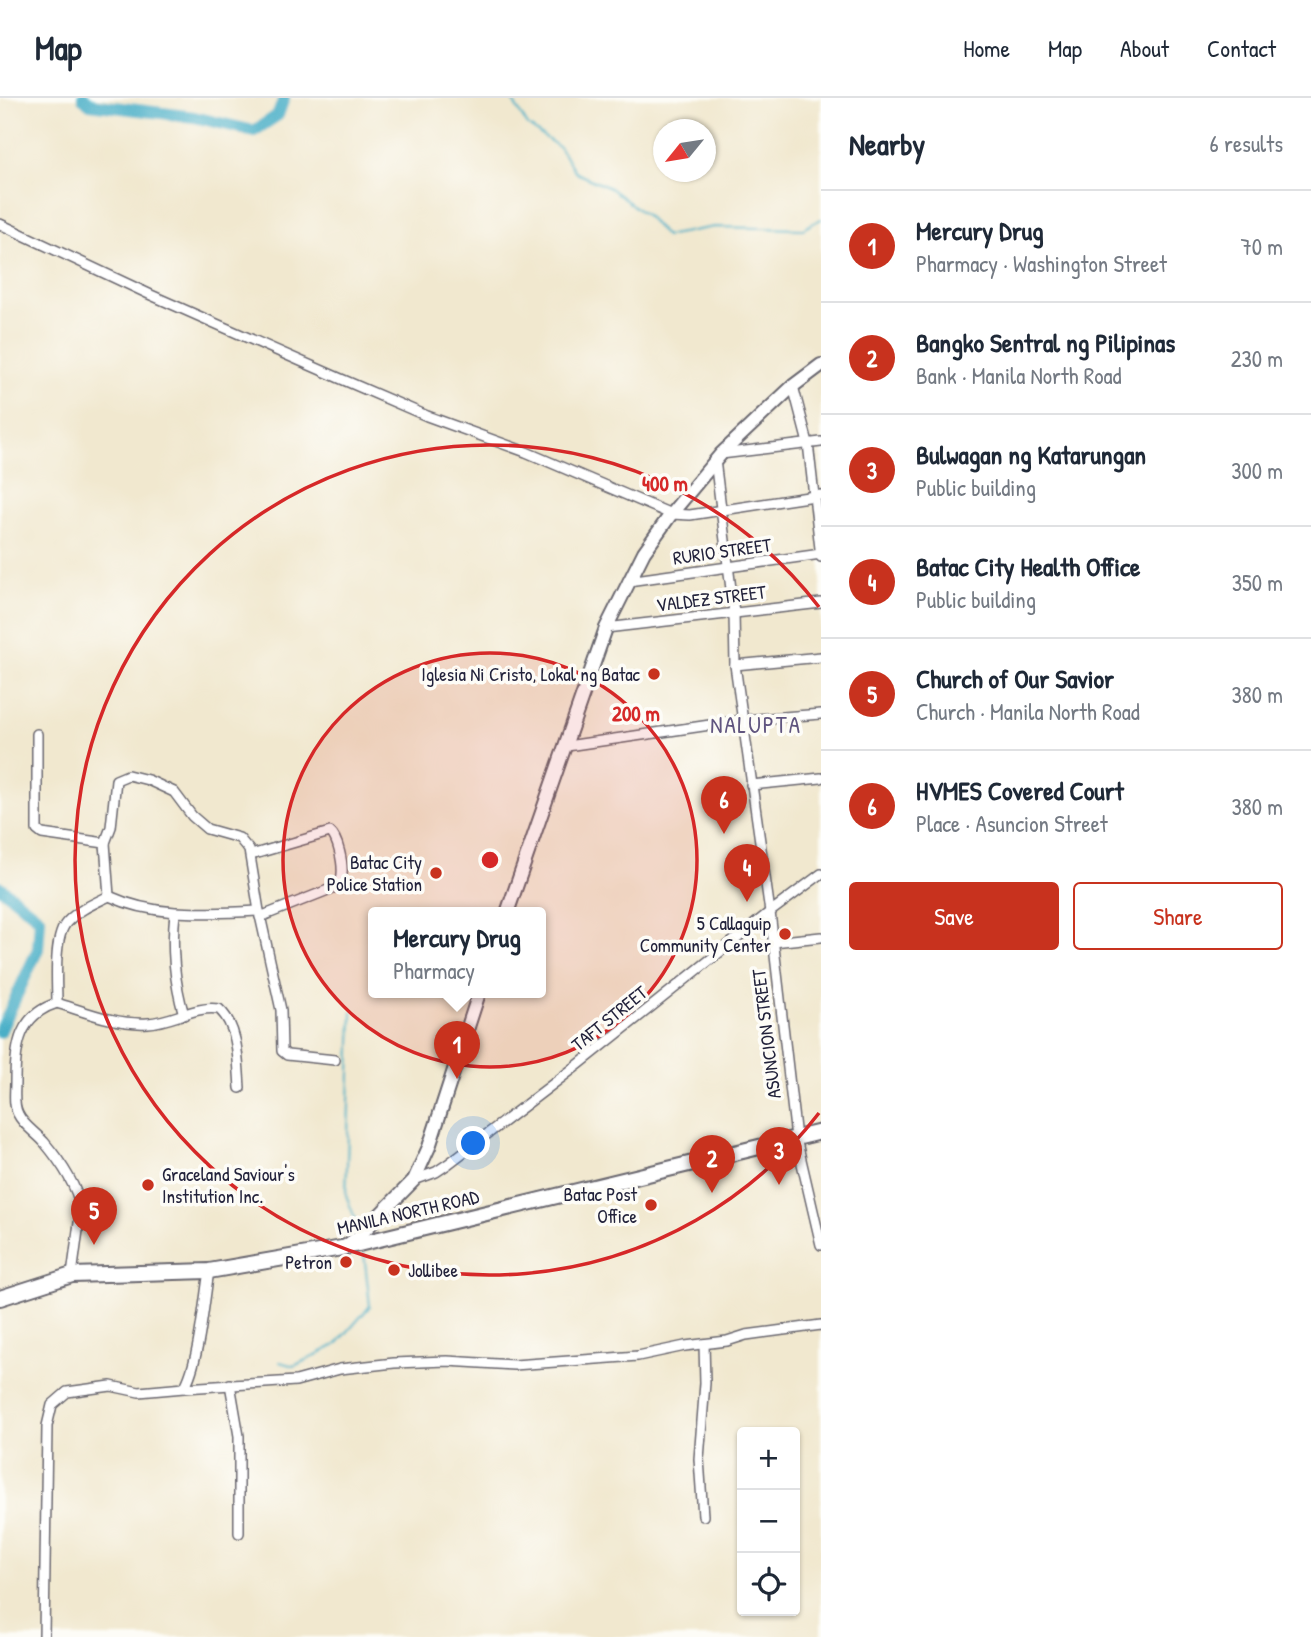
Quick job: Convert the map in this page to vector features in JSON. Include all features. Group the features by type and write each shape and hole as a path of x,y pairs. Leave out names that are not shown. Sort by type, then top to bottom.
{"highway":[{"name":"MANILA NORTH ROAD","path":"0,1298 72,1275 209,1271 342,1248 821,1132"}],"main road":[{"path":"509,907 606,628 643,552 718,457 793,386 821,365"},
{"path":"342,1248 359,1236 414,1181 429,1147 477,998"}],"street":[{"path":"0,225 339,378 438,420 526,452 671,514 691,515 817,496"},
{"path":"793,386 808,443 817,496 821,555"},
{"path":"718,457 821,442"},
{"name":"ASUNCION STREET","path":"718,457 734,613 735,665 770,912 796,1138 821,1245"},
{"name":"RURIO STREET","path":"628,581 821,555"},
{"name":"VALDEZ STREET","path":"606,628 821,603"},
{"path":"735,665 821,657"},
{"path":"567,746 744,720 821,714"},
{"path":"37,734 37,830 42,834 105,843"},
{"path":"109,896 105,843 111,827 116,780 128,775 148,780 174,792 206,829 239,838 251,855 260,914 281,1010 282,1051 286,1055 334,1060"},
{"path":"751,785 821,778"},
{"path":"109,896 129,905 175,913 260,914 334,888 341,881 335,838 330,832 251,855"},
{"name":"TAFT STREET","path":"414,1181 448,1164 821,874"},
{"path":"57,1003 59,934 65,923 76,914 109,896"},
{"path":"175,913 174,977 184,1015"},
{"path":"773,942 821,937"},
{"path":"72,1275 80,1208 78,1198 73,1183 45,1143 20,1118 15,1103 15,1064 23,1030 35,1013 57,1003 121,1022 148,1023 212,1008 222,1011 234,1035 240,1088"},
{"path":"184,1388 190,1377 200,1331 209,1271"},
{"path":"44,1637 47,1426 52,1405 67,1392 105,1386 139,1392 296,1381 340,1369 394,1363 447,1361 514,1365 639,1356 673,1348 727,1341 746,1335 821,1325"},
{"path":"703,1516 699,1459 705,1383 704,1344"},
{"path":"230,1384 239,1436 239,1533"}],"waterway":[{"path":"83,98 90,104 194,117 254,131 278,115 284,98"},
{"path":"511,98 528,126 559,147 576,173 610,188 648,217 665,236 714,227 803,229 821,219"},
{"path":"0,887 40,919 38,949 0,1032"},
{"path":"352,1012 346,1195 359,1229"},
{"path":"280,1362 294,1366 336,1345 370,1306 364,1253"}],"place":[{"name":"Iglesia Ni Cristo, Lokal ng Batac","path":"654,674"},
{"name":"HVMES Covered Court","path":"724,834"},
{"name":"Batac City Police Station","path":"436,873"},
{"name":"Batac City Health Office","path":"747,902"},
{"name":"5 Callaguip Community Center","path":"785,934"},
{"name":"Mercury Drug","path":"457,1079"},
{"name":"Graceland Saviour's Institution Inc.","path":"148,1185"},
{"name":"Bulwagan ng Katarungan","path":"779,1185"},
{"name":"Bangko Sentral ng Pilipinas","path":"712,1193"},
{"name":"Batac Post Office","path":"651,1205"},
{"name":"Church of Our Savior","path":"94,1245"},
{"name":"Petron","path":"346,1262"},
{"name":"Jollibee","path":"394,1270"}],"district":[{"name":"NALUPTA","path":"756,724"}]}
